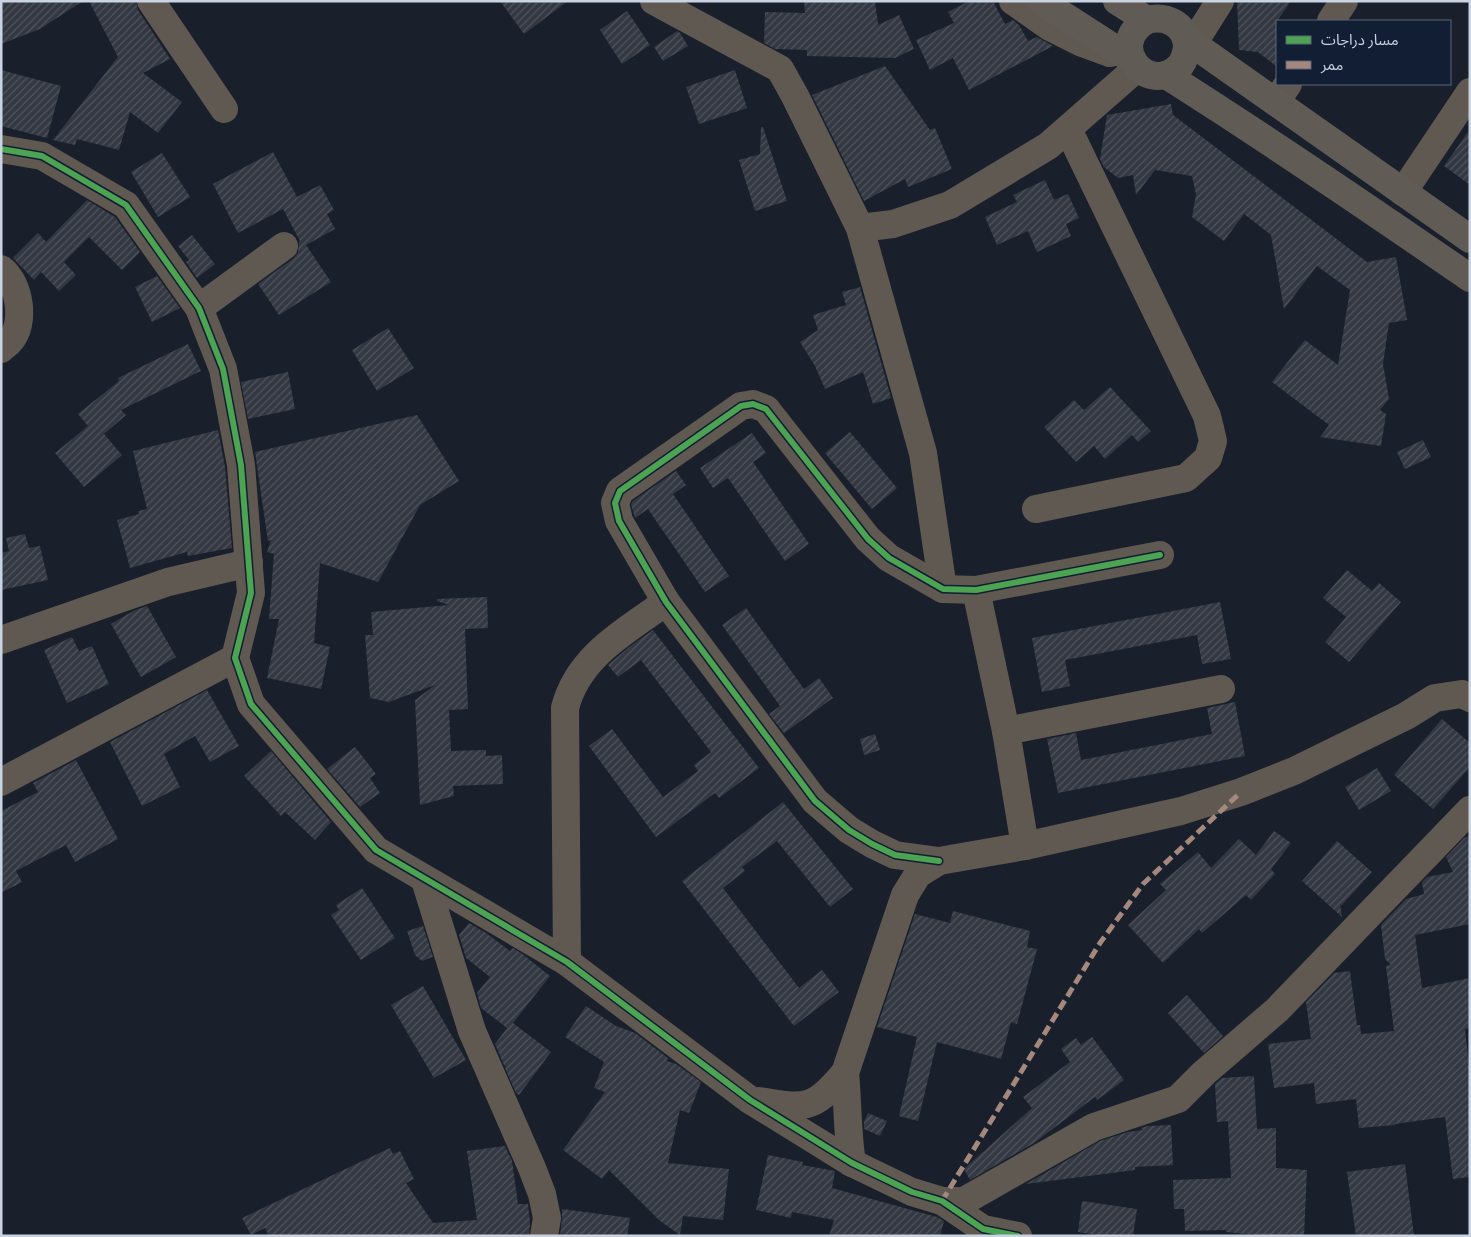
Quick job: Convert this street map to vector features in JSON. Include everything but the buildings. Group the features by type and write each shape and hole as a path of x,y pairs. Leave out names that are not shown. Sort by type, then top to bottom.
{"main road":[{"path":"1041,1 1150,75 1166,75 1175,71 1182,63 1190,41"},
{"path":"1117,1 1147,20"},
{"path":"1134,63 1129,45 1131,35 1138,25 1147,20 1157,18 1172,21 1190,41 1282,93 1404,192 1470,239"},
{"path":"1166,75 1225,112 1470,278"}],"street":[{"path":"151,1 224,109"},
{"path":"654,1 780,69 860,228 923,452 943,589"},
{"path":"860,228 893,224 950,205 1048,146 1068,129 1134,63 1080,42 1050,27 1013,1"},
{"path":"1190,41 1220,1"},
{"path":"1332,20 1344,1"},
{"path":"1404,192 1470,92"},
{"path":"1036,509 1186,478 1208,458 1213,441 1208,416 1068,129"},
{"path":"1,150 42,156 126,205 199,308 223,369 241,464 251,593 235,658 251,704 369,843 376,850 425,880 567,962 750,1100 852,1163 912,1192 942,1201 983,1228 1018,1236"},
{"path":"199,308 284,246"},
{"path":"1,269 12,282 17,293 19,305 16,329 12,340 1,349"},
{"path":"1160,555 976,590 943,589 889,558 868,539 766,409 753,404 740,406 620,491 615,503 619,521 666,602 815,801 849,830 895,855 939,861 1025,846 1181,811 1241,792 1294,771 1406,716 1435,698 1462,694 1470,698"},
{"path":"1,640 168,582 249,563"},
{"path":"976,590 1006,731 1025,846"},
{"path":"567,962 565,708 569,691 590,660 608,644 666,602"},
{"path":"1,782 235,658"},
{"path":"1006,731 1222,689"},
{"path":"942,1201 964,1200 1094,1127 1178,1099 1204,1073 1277,1010 1470,810"},
{"path":"852,1163 848,1138 845,1074 905,895 918,874 939,861"},
{"path":"425,880 472,1031 542,1194 547,1218 544,1236"},
{"path":"750,1100 787,1106 807,1105 819,1100 845,1074"}],"marked path":[{"path":"942,1201 1100,943 1143,884 1241,792"}],"cycle path":[{"path":"1,149 42,156 126,205 199,308 223,369 241,465 251,593 235,658 251,704 376,850 567,962 750,1100 852,1163 912,1192 942,1201 983,1229 1018,1236"},
{"path":"939,861 895,855 872,844 849,830 815,801 666,602 619,521 615,503 620,491 741,406 753,404 766,409 868,539 889,558 943,589 976,590 1160,555"}]}
